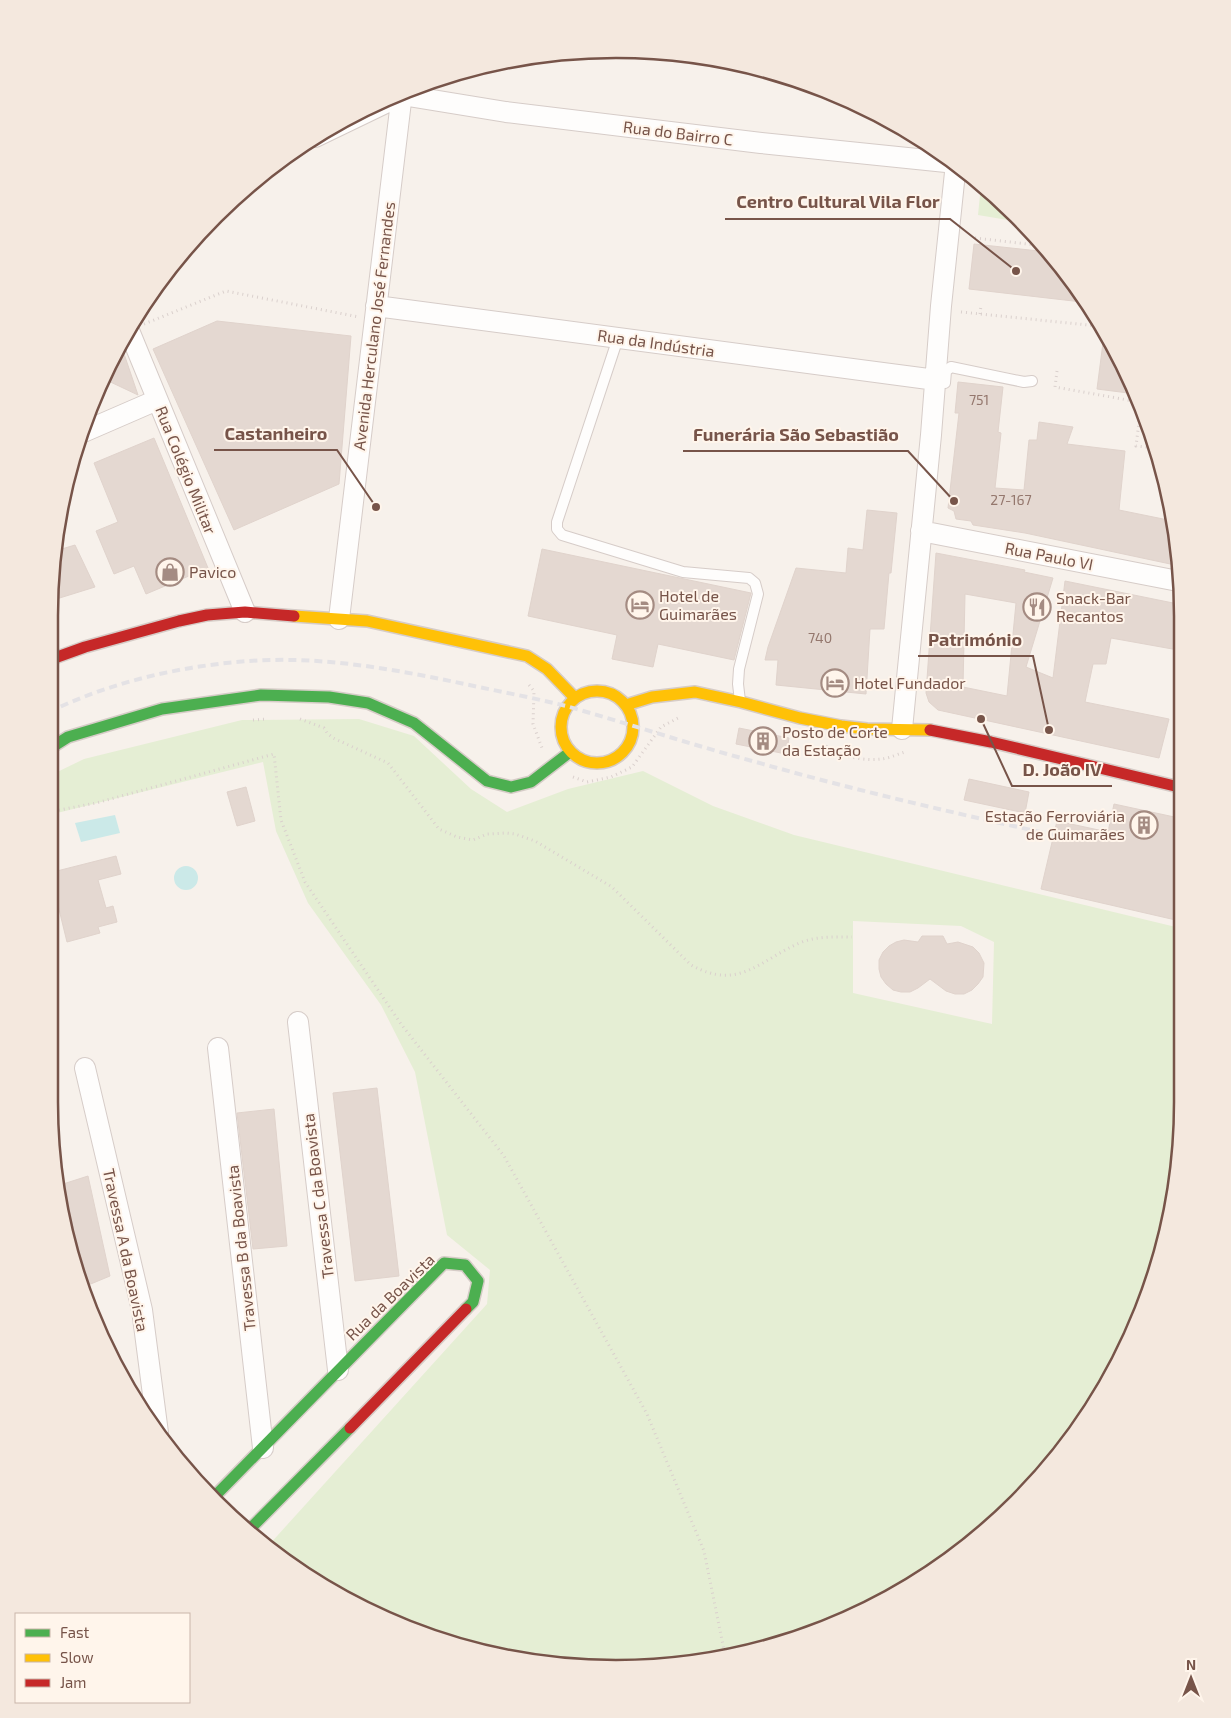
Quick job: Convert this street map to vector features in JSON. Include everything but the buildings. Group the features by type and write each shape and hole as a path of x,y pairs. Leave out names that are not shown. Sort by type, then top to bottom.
{"street":[{"name":"Rua do Bairro C","path":"413,96 524,114 761,143 939,161"},
{"name":"Avenida Herculano José Fernandes","path":"338,619 401,100"},
{"path":"902,729 925,532 941,306 955,173"},
{"name":"Rua da Indústria","path":"375,313 618,338 936,380"},
{"name":"Rua Colégio Militar","path":"131,338 245,612"},
{"path":"89,430 157,400"},
{"name":"Rua Paulo VI","path":"925,532 1172,580"},
{"path":"58,657 179,621 208,615 245,612 367,621 527,656 547,669 575,698"},
{"path":"588,692 603,692 618,698 626,705 634,722 634,731 630,743 622,754 604,763 590,763 570,752 563,741 561,728 563,715 575,698 588,692"},
{"path":"626,705 652,697 695,692 800,718 842,726 868,729 927,730 991,742 1174,786"},
{"path":"58,743 68,737 162,709 261,696 329,697 368,703 414,723 487,781 511,787 531,782 570,752"},
{"name":"Travessa C da Boavista","path":"298,1022 338,1370"},
{"name":"Travessa B da Boavista","path":"218,1048 263,1448"},
{"name":"Travessa A da Boavista","path":"85,1068 142,1310 156,1419"},
{"name":"Rua da Boavista","path":"218,1493 444,1263 464,1265 478,1281 473,1302 253,1526"}],"lane":[{"path":"618,338 557,522 557,529 562,535 683,572 749,578 755,583 758,594 738,668 741,702"},
{"path":"925,532 946,371 951,366 1024,382 1032,381 1024,377 938,357"}],"path":[{"path":"975,238 1032,244"},
{"path":"139,326 226,291 375,313"},
{"path":"980,315 981,305"},
{"path":"961,312 1092,325"},
{"path":"1057,371 1055,387 1130,400"},
{"path":"1139,423 1136,446 1147,447"},
{"path":"296,717 324,728 326,733 334,738 388,763 439,829 457,837 473,840 487,834 496,833 515,834 524,837 535,841 612,887 691,965 703,971 733,975 748,972 800,943 812,939 852,937"},
{"path":"246,721 274,718"},
{"path":"58,810 96,803 274,754 281,820 305,882 401,1024 504,1156 647,1414 704,1552 724,1650"}],"green space":[{"path":"980,194 1009,220 978,215"},
{"path":"359,719 414,736 471,789 507,812 568,789 643,771 713,806 794,835 1174,927 1174,1103 1169,1175 1163,1211 1144,1282 1131,1316 1099,1382 1058,1442 1035,1470 1010,1497 955,1545 894,1586 862,1603 795,1631 760,1641 688,1656 652,1659 579,1659 543,1656 507,1650 436,1631 402,1618 336,1586 272,1542 487,1304 490,1270 447,1235 415,1072 381,1005 308,903 276,831 263,762 58,813 58,772 84,759 242,720","holes":["853,921 961,926 994,942 992,1024 853,993"]}],"water":[{"path":"115,815 120,833 81,842 75,823"},
{"path":"186,866 191,867 197,873 197,883 191,889 186,890 181,889 175,883 174,878 175,873 181,867"}],"railway":[{"path":"58,708 97,692 146,677 223,663 301,660 353,664 430,677 566,706 708,749 830,782 1054,835"}],"traffic: fast":[{"path":"58,743 68,737 162,709 261,695 329,697 368,703 414,723 487,781 511,787 531,782 570,752"},
{"path":"218,1493 444,1263 465,1265 478,1281 473,1302 466,1309"},
{"path":"253,1526 350,1428"}],"traffic: slow":[{"path":"294,616 367,621 527,656 547,669 575,698"},
{"path":"597,691 611,694 623,701 630,713 633,727 630,741 623,753 611,760 597,763 583,760 571,753 564,741 561,727 564,713 571,701 583,694 597,691"},
{"path":"626,705 652,697 695,692 800,718 841,726 867,729 930,730"}],"traffic: jam":[{"path":"58,657 85,647 207,615 245,612 294,616"},
{"path":"930,730 991,742 1174,786"},
{"path":"350,1428 466,1309"}],"place":[{"name":"Centro Cultural Vila Flor","path":"1016,271"},
{"name":"Funerária São Sebastião","path":"954,501"},
{"name":"Castanheiro","path":"376,507"},
{"name":"Pavico","path":"170,572"},
{"name":"Hotel de Guimarães","path":"640,605"},
{"name":"Snack-Bar Recantos","path":"1037,607"},
{"name":"Hotel Fundador","path":"835,683"},
{"name":"D. João IV","path":"981,719"},
{"name":"Património","path":"1049,730"},
{"name":"Posto de Corte da Estação","path":"763,741"},
{"name":"Estação Ferroviária de Guimarães","path":"1144,825"}]}
